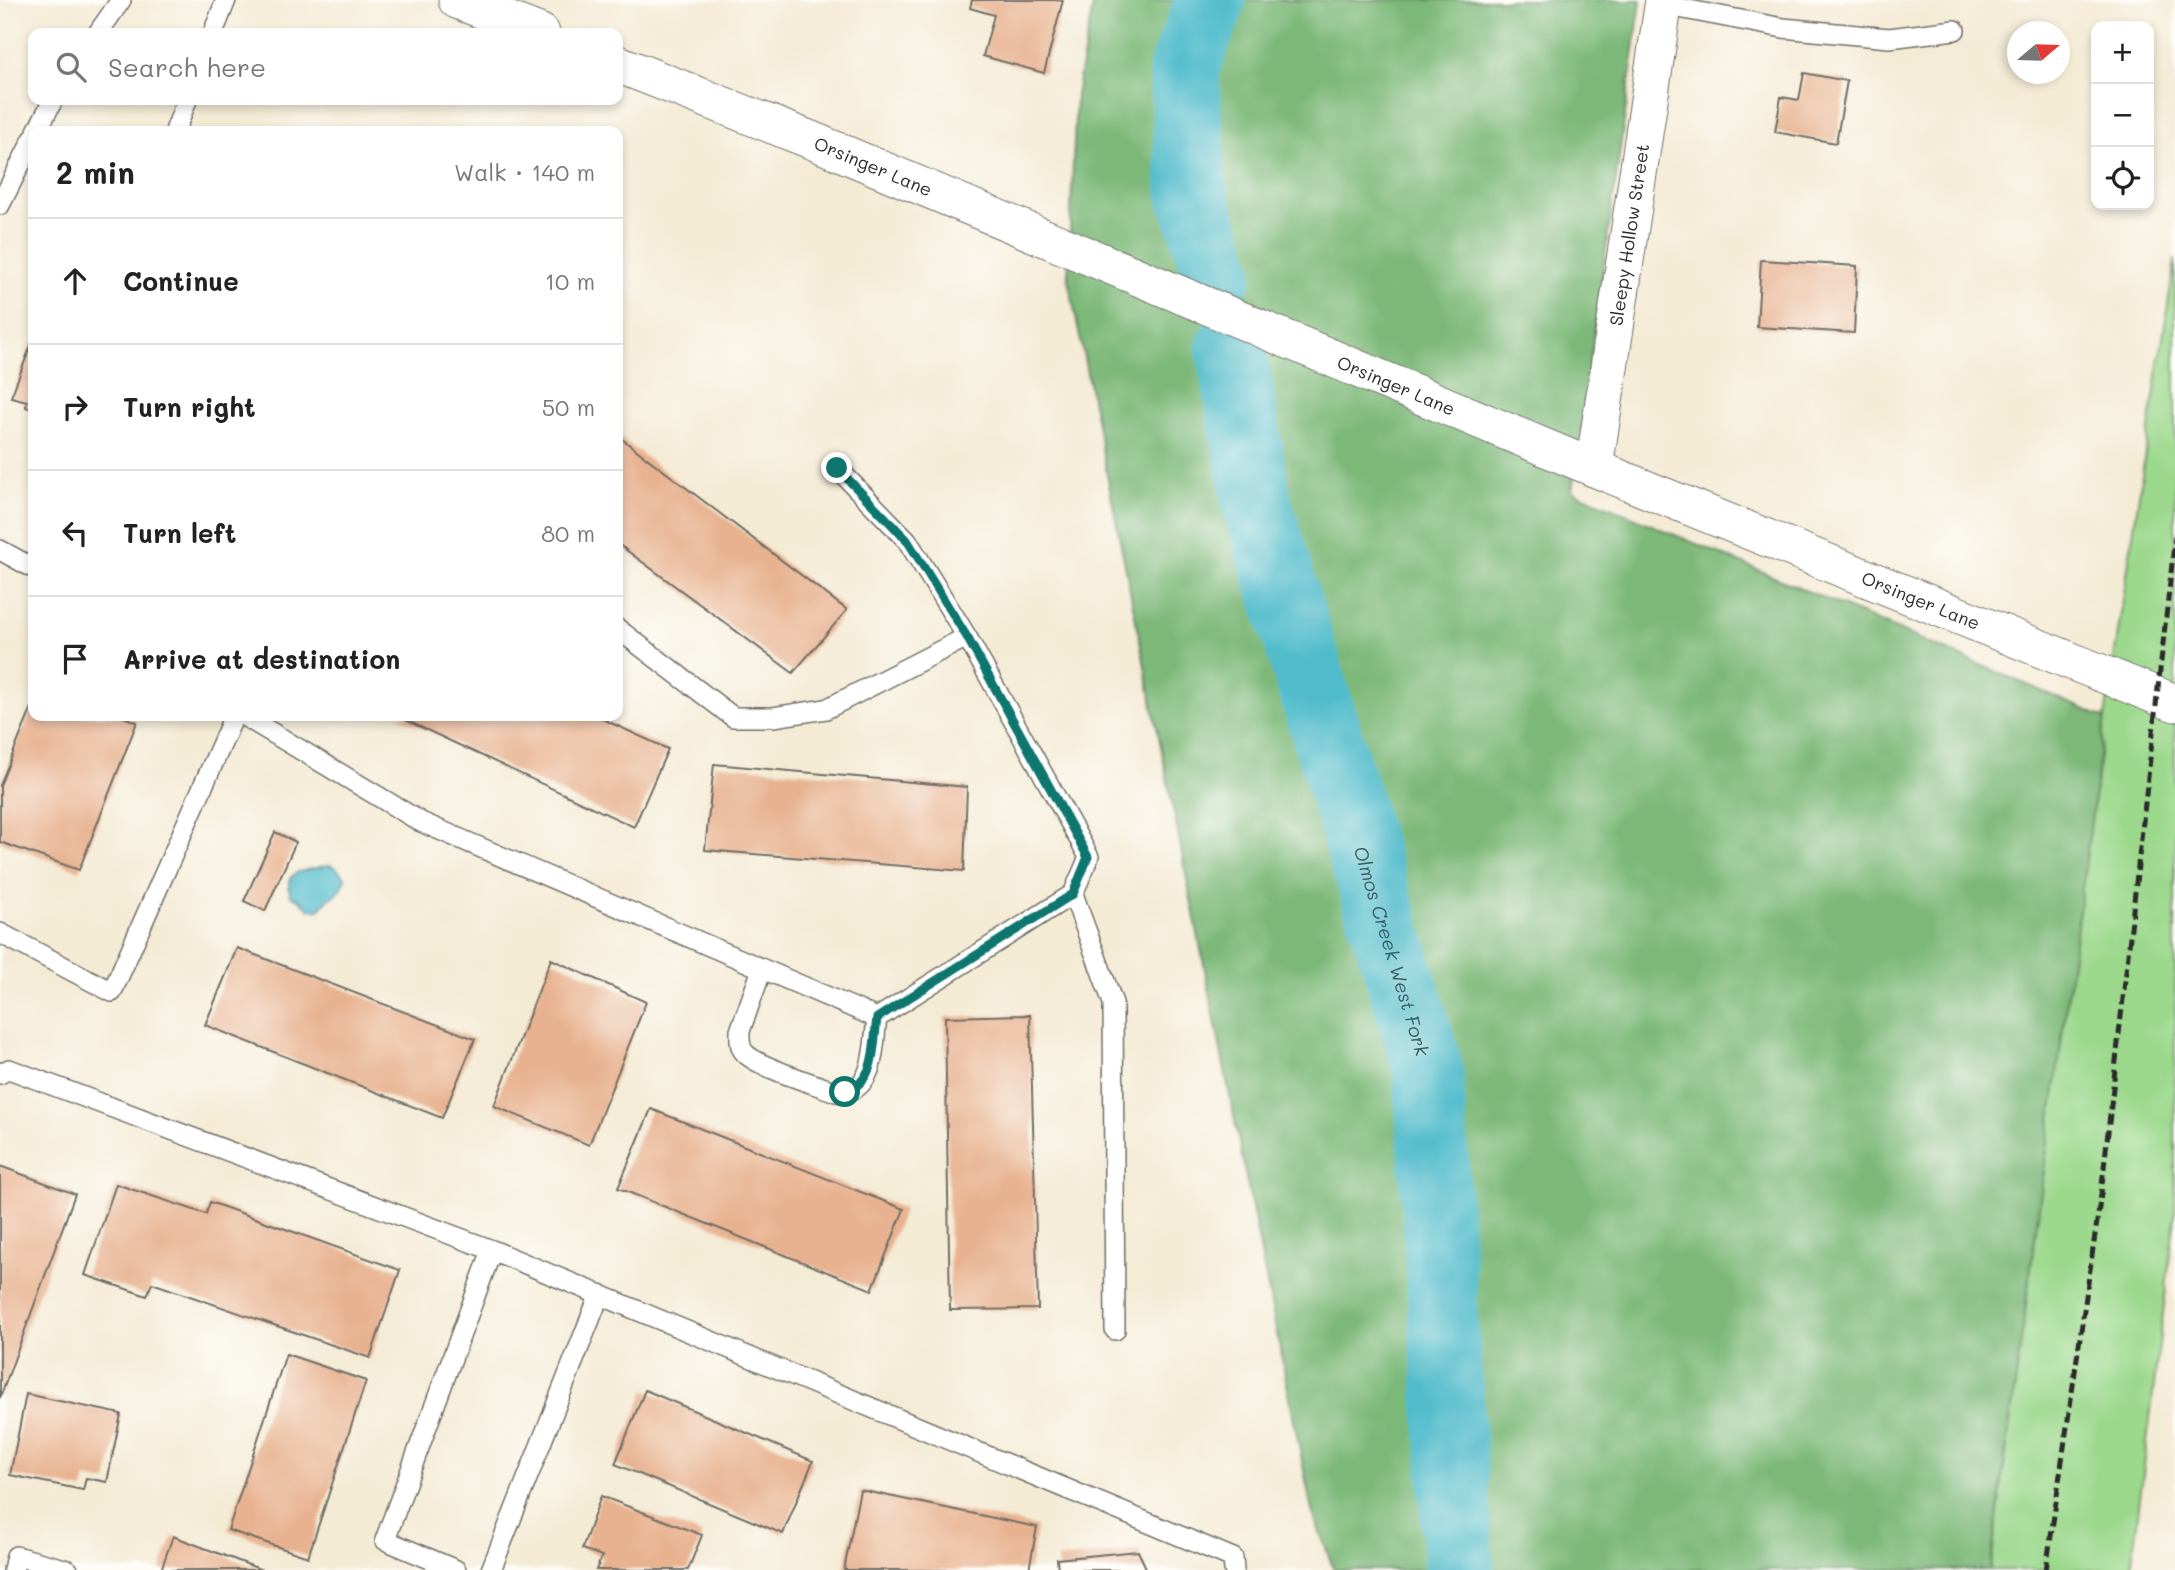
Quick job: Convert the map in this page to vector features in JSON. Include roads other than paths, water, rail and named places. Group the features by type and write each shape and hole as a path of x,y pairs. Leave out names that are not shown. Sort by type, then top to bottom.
{"street":[{"path":"457,0 528,28"},
{"name":"Sleepy Hollow Street","path":"1594,468 1663,3"},
{"name":"Orsinger Lane","path":"623,66 811,140 1594,468 2175,703"}],"lane":[{"path":"101,28 121,0"},
{"path":"215,28 226,0"},
{"path":"1663,3 1783,28 1889,37 1955,30"},
{"path":"40,126 50,105"},
{"path":"177,126 185,105"},
{"path":"0,205 28,149"},
{"path":"837,468 907,540 967,637 1088,857 1073,894 877,1018"},
{"path":"0,550 28,565"},
{"path":"623,633 733,717 773,717 826,709 967,637"},
{"path":"0,933 112,992 232,721"},
{"path":"252,721 421,822 877,1018"},
{"path":"1073,894 1113,1003 1115,1330"},
{"path":"762,969 739,1040 743,1052 759,1063 836,1092 854,1089 870,1071 877,1018"},
{"path":"0,1074 9,1069 492,1250 1233,1558 1234,1570"},
{"path":"456,1570 385,1540 492,1250"},
{"path":"491,1570 600,1294"},
{"path":"13,1570 16,1556 68,1570"}],"water":[{"path":"329,865 345,877 341,889 319,910 309,909 299,899 291,896 291,877 298,872"}],"waterway":[{"name":"Olmos Creek West Fork","path":"1211,0 1184,68 1192,194 1218,272"},
{"name":"Olmos Creek West Fork","path":"1231,348 1257,504 1428,1068 1459,1570"}],"railway":[{"path":"2046,1570 2101,1194 2175,537"}]}
